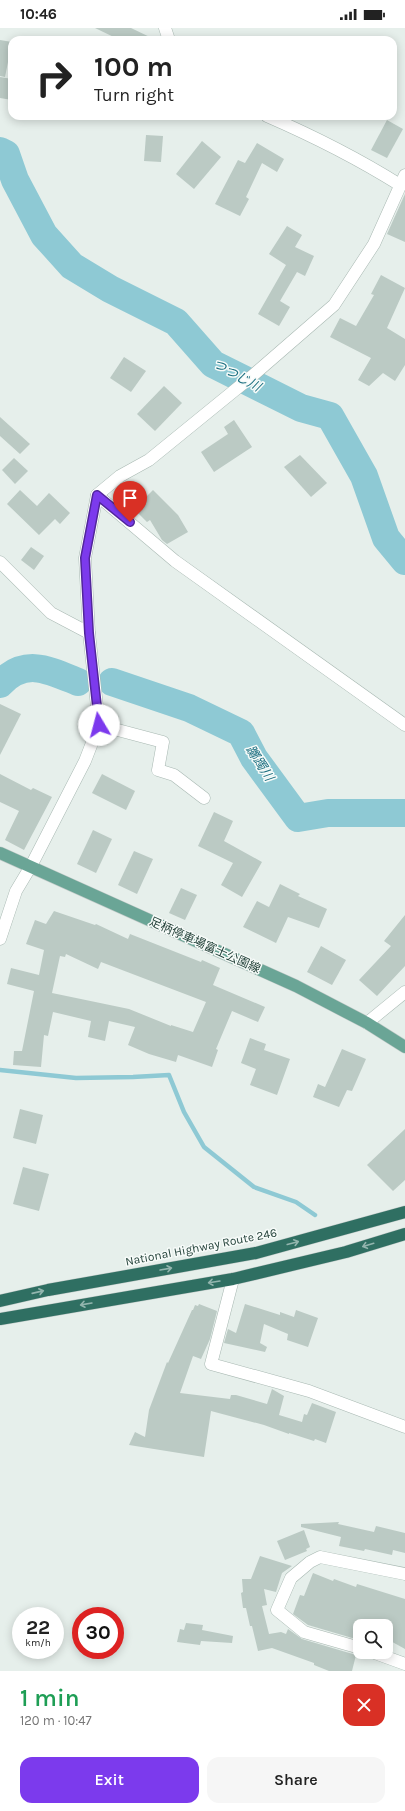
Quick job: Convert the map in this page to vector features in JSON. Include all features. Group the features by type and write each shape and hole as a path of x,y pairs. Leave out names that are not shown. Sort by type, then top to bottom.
{"highway":[{"name":"National Highway Route 246","path":"0,1301 55,1289 256,1253 405,1212"},
{"path":"0,1319 233,1280 346,1252 405,1234"}],"main road":[{"name":"足柄停車場富士公園線","path":"0,853 296,986 367,1023 405,1047"}],"street":[{"path":"0,939 16,892 85,761 99,725 89,633 85,558 97,495 120,476 150,460 251,377 334,305 374,244 403,180 357,159 314,136 276,120"},
{"path":"97,495 175,561 405,725"},
{"path":"0,562 51,613 89,633"},
{"path":"99,725 163,742 158,770 174,775 204,798"},
{"path":"367,1023 405,992"},
{"path":"233,1280 211,1364 309,1391 405,1427"},
{"path":"353,1646 304,1632 277,1610 291,1578 310,1562 320,1557 405,1574"},
{"path":"391,1659 405,1664"}],"building":[{"path":"95,28 131,28 148,36 112,36"},
{"path":"0,40 8,41 8,62 5,77 0,76"},
{"path":"0,77 8,78 8,99 0,98"},
{"path":"387,120 403,129 387,158 371,150"},
{"path":"146,135 163,136 161,162 144,161"},
{"path":"202,141 221,157 194,189 176,174"},
{"path":"257,143 284,159 277,172 262,163 246,197 249,199 240,216 215,204 238,160 245,163"},
{"path":"405,194 405,242 387,234"},
{"path":"287,226 302,235 295,247 314,256 305,276 297,272 280,301 290,307 279,326 258,314 286,265 269,254"},
{"path":"381,275 405,288 387,328 405,339 405,365 395,381 383,373 369,386 358,380 371,358 330,337 340,318 356,326 374,295 371,294"},
{"path":"124,357 146,371 131,392 110,378"},
{"path":"164,386 182,403 155,431 137,414"},
{"path":"0,417 30,444 20,454 0,436"},
{"path":"234,420 252,447 214,472 201,452 228,434 224,427"},
{"path":"300,455 327,483 311,497 284,467"},
{"path":"14,458 28,471 15,484 2,470"},
{"path":"20,490 37,506 49,493 70,513 60,524 55,519 39,535 7,504"},
{"path":"153,490 178,515 188,532 167,544 162,540 150,520 147,522 134,509"},
{"path":"31,547 44,556 34,570 21,560"},
{"path":"0,704 21,714 0,755"},
{"path":"0,774 31,790 33,788 52,797 24,850 5,840 19,811 0,802"},
{"path":"102,774 135,791 126,810 92,793"},
{"path":"214,812 233,821 224,841 262,862 242,897 221,885 233,863 198,846"},
{"path":"93,830 112,839 96,873 77,864"},
{"path":"134,851 153,859 137,894 118,885"},
{"path":"280,884 300,894 298,896 327,909 319,928 288,917 276,943 243,927 257,901 269,907"},
{"path":"181,888 197,895 185,920 169,913"},
{"path":"54,911 95,925 96,924 128,939 130,934 201,962 202,960 220,968 213,985 265,1007 258,1022 232,1011 216,1049 218,1050 212,1067 178,1055 176,1062 149,1054 128,1045 135,1027 109,1021 105,1041 88,1037 91,1021 53,1012 48,1036 44,1035 41,1067 13,1065 14,1051 22,1051 34,991 7,984 11,968 39,975 44,950 26,944 35,920 46,924","holes":["66,954 98,969 101,962 206,1002 193,1032 171,1026 129,1009 52,993 60,956 65,957"]},
{"path":"405,915 405,966 377,996 359,980 391,946 384,941"},
{"path":"321,946 346,960 332,985 307,972"},
{"path":"250,1038 266,1044 264,1050 290,1059 277,1095 250,1085 256,1069 241,1063"},
{"path":"342,1049 366,1059 352,1091 347,1090 339,1107 313,1097 318,1084 325,1087"},
{"path":"20,1109 43,1115 36,1144 13,1138"},
{"path":"405,1129 405,1180 393,1191 367,1165"},
{"path":"23,1167 49,1174 39,1211 13,1204"},
{"path":"199,1304 217,1311 210,1339 201,1359 193,1356 180,1393 230,1399 231,1395 236,1395 267,1404 272,1389 284,1396 279,1415 302,1422 304,1414 307,1415 312,1403 336,1412 326,1443 315,1439 314,1441 264,1425 211,1411 204,1457 129,1445 135,1432 145,1437 149,1410 167,1362 168,1363 192,1310 195,1305 198,1306"},
{"path":"245,1304 280,1315 280,1312 294,1317 296,1310 318,1318 308,1347 287,1340 288,1334 264,1324 260,1343 267,1347 265,1352 224,1343 228,1329 236,1333"},
{"path":"339,1522 338,1524 374,1532 376,1526 405,1533 405,1553 393,1550 392,1555 365,1549 364,1551 339,1546 341,1537 301,1527 301,1524"},
{"path":"304,1530 310,1547 306,1549 307,1551 285,1560 277,1541"},
{"path":"260,1556 292,1566 282,1573 276,1592 264,1589 267,1605 262,1606 269,1634 281,1632 286,1634 288,1629 302,1639 353,1654 353,1659 355,1659 352,1671 329,1671 314,1665 314,1663 272,1648 258,1651 246,1608 243,1608 241,1593 243,1592 242,1579 251,1579"},
{"path":"313,1573 333,1581 334,1579 356,1587 357,1584 405,1599 405,1649 393,1642 393,1619 353,1619 353,1638 308,1625 293,1614 300,1595 304,1596"},
{"path":"186,1623 203,1625 202,1630 233,1636 232,1643 201,1641 200,1645 177,1642 180,1629 184,1630"}],"waterway":[{"name":"つつじ川","path":"0,151 6,154 15,180 44,235 72,266 110,289 176,322 213,364 301,408 330,416 364,476 386,538 405,561"},
{"name":"躑躅川","path":"0,684 9,676 28,668 47,670 78,682"},
{"name":"躑躅川","path":"112,682 189,708 241,733 254,758 298,818 328,813 405,813"},
{"path":"0,1070 76,1078 169,1075 184,1112 204,1147 254,1187 296,1202 315,1215"}],"route":[{"path":"99,725 89,633 85,558 97,495 130,522"}]}
